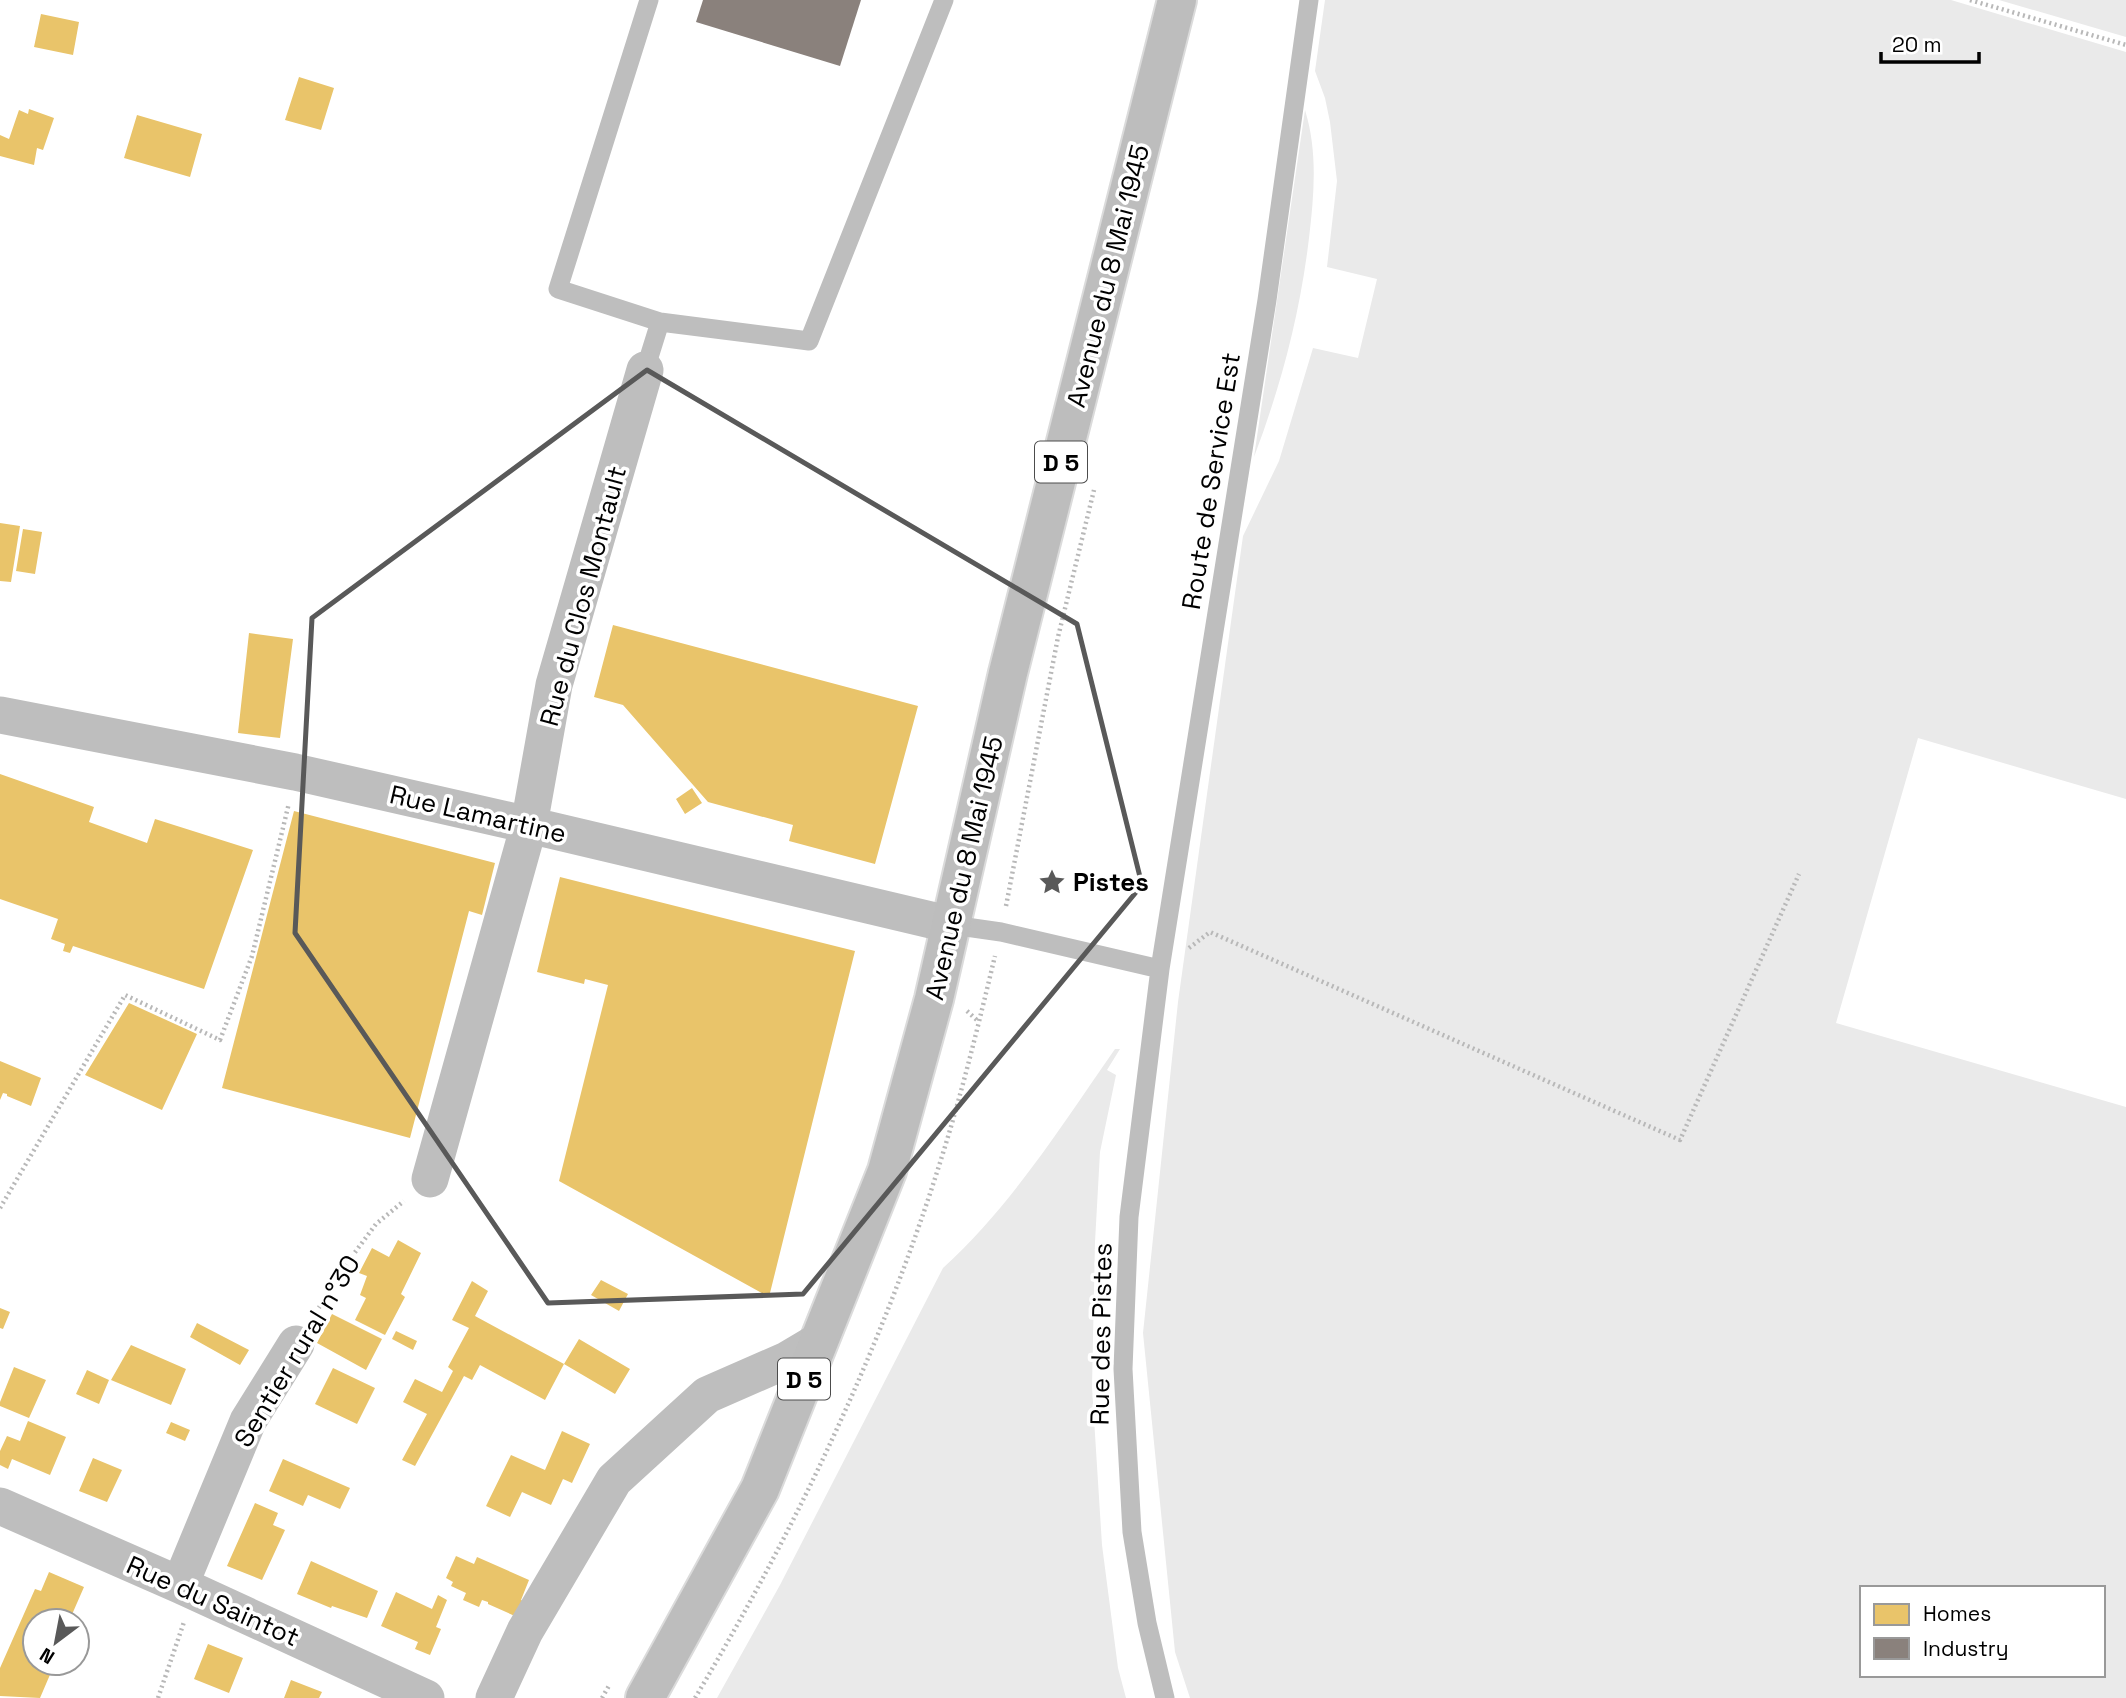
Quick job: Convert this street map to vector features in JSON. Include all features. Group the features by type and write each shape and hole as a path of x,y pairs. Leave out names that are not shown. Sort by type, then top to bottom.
{"main road":[{"name":"Avenue du 8 Mai 1945","path":"645,1698 760,1489 887,1171 952,925 1008,673 1177,0"}],"street":[{"name":"Rue du Clos Montault","path":"430,1179 529,825 554,685 645,370"},
{"name":"Rue Lamartine","path":"0,715 295,772 952,925"},
{"path":"495,1698 525,1631 614,1480 707,1395 787,1360 819,1341"},
{"name":"Sentier rural n°30","path":"187,1588 248,1421 296,1344"},
{"name":"Rue du Saintot","path":"0,1506 426,1698"}],"lane":[{"path":"649,0 558,289 660,322 809,341 944,0"},
{"name":"Route de Service Est","path":"1160,969 1266,300 1308,0"},
{"path":"645,370 660,322"},
{"path":"952,925 1001,932 1160,969"},
{"name":"Rue des Pistes","path":"1160,969 1129,1217 1123,1369 1132,1532 1147,1623 1164,1698"}],"path":[{"path":"1970,0 2126,45"},
{"name":"Avenue du 8 Mai 1945","path":"695,1698 777,1553 825,1455 908,1256 950,1130 1001,932 1058,637 1097,477"},
{"path":"0,1208 125,995 219,1040 252,956 295,772"},
{"path":"1160,969 1210,932 1680,1140 1799,874"},
{"name":"Sentier rural n°30","path":"296,1344 350,1259 376,1224 430,1179"},
{"path":"158,1698 187,1588"}],"highlighted area":[{"path":"647,370 1077,624 1142,885 803,1294 548,1303 295,933 312,618"}],"shaded area":[{"path":"1325,0 1951,0 2126,52 2126,799 1918,738 1836,1023 2126,1107 2126,1698 1190,1698 1175,1652 1143,1333 1178,1002 1243,536 1279,461 1313,348 1358,358 1377,279 1327,267 1337,181 1325,98 1315,71"},
{"path":"1999,0 2126,0 2126,37"},
{"path":"1305,110 1312,142 1314,174 1305,266 1288,349 1273,404 1254,457"},
{"path":"1115,1049 1120,1049 1107,1070 1116,1075 1100,1152 1092,1387 1102,1545 1118,1668 1126,1698 717,1698 780,1585 943,1268 992,1218 1014,1191"}],"building: Homes":[{"path":"41,14 79,22 73,55 34,47"},
{"path":"299,77 334,88 321,130 285,120"},
{"path":"29,109 54,118 43,150 37,148 34,165 0,156 0,135 9,139 19,110 28,114"},
{"path":"137,115 202,134 190,177 124,158"},
{"path":"0,523 20,526 11,582 0,581"},
{"path":"23,529 42,532 35,574 16,571"},
{"path":"613,625 918,706 875,864 789,841 793,825 708,802 623,705 594,697"},
{"path":"249,633 293,639 280,738 238,733"},
{"path":"0,774 94,807 89,822 147,843 155,819 253,850 204,989 73,946 70,953 63,951 65,944 51,939 58,919 0,899"},
{"path":"692,788 702,803 685,814 676,799"},
{"path":"294,811 495,863 482,915 469,911 410,1138 222,1088"},
{"path":"560,877 855,951 769,1297 559,1181 608,985 585,979 584,984 537,972"},
{"path":"129,1003 197,1034 162,1110 85,1075"},
{"path":"0,1061 41,1078 31,1106 3,1093 0,1100"},
{"path":"398,1240 421,1253 401,1294 405,1297 385,1335 355,1320 366,1298 360,1295 367,1276 359,1273 372,1248 389,1257"},
{"path":"601,1280 628,1294 619,1311 591,1295"},
{"path":"472,1281 488,1291 475,1316 564,1364 545,1400 480,1365 472,1380 464,1376 415,1466 402,1460 427,1414 403,1402 415,1379 442,1392 453,1371 448,1367 469,1328 452,1320"},
{"path":"0,1308 10,1312 3,1329 0,1328"},
{"path":"332,1314 382,1339 366,1370 317,1343"},
{"path":"197,1323 249,1350 240,1365 190,1337"},
{"path":"396,1331 417,1341 413,1350 392,1339"},
{"path":"579,1339 630,1369 615,1394 564,1364"},
{"path":"131,1345 186,1369 171,1405 111,1380"},
{"path":"14,1367 46,1380 29,1418 0,1406"},
{"path":"333,1368 375,1388 357,1424 315,1404"},
{"path":"87,1370 109,1380 99,1404 76,1394"},
{"path":"28,1421 66,1437 50,1475 12,1459 8,1469 0,1465 0,1451 7,1436 20,1441"},
{"path":"171,1422 190,1430 185,1441 166,1433"},
{"path":"562,1431 590,1444 572,1483 563,1479 551,1505 522,1492 510,1517 486,1506 511,1455 545,1470"},
{"path":"93,1458 122,1470 107,1502 79,1491"},
{"path":"283,1459 350,1488 340,1509 308,1495 303,1506 269,1491"},
{"path":"255,1503 278,1513 273,1525 285,1530 262,1580 227,1566"},
{"path":"456,1556 474,1564 477,1557 529,1580 521,1600 525,1602 517,1617 482,1600 479,1607 463,1600 466,1593 451,1586 453,1582 446,1578"},
{"path":"311,1561 378,1591 367,1618 332,1606 331,1608 297,1594"},
{"path":"49,1572 84,1587 75,1607 27,1607 35,1589 41,1591"},
{"path":"396,1592 432,1609 438,1595 447,1600 436,1627 441,1629 430,1655 415,1649 418,1642 381,1626"},
{"path":"21,1621 21,1677 49,1677 40,1698 0,1696 0,1668"},
{"path":"208,1644 243,1658 229,1693 194,1679"},
{"path":"291,1680 322,1692 319,1698 284,1698"}],"building: Industry":[{"path":"703,0 861,0 840,66 696,22"}],"place":[{"name":"Pistes","path":"1052,882"}]}
